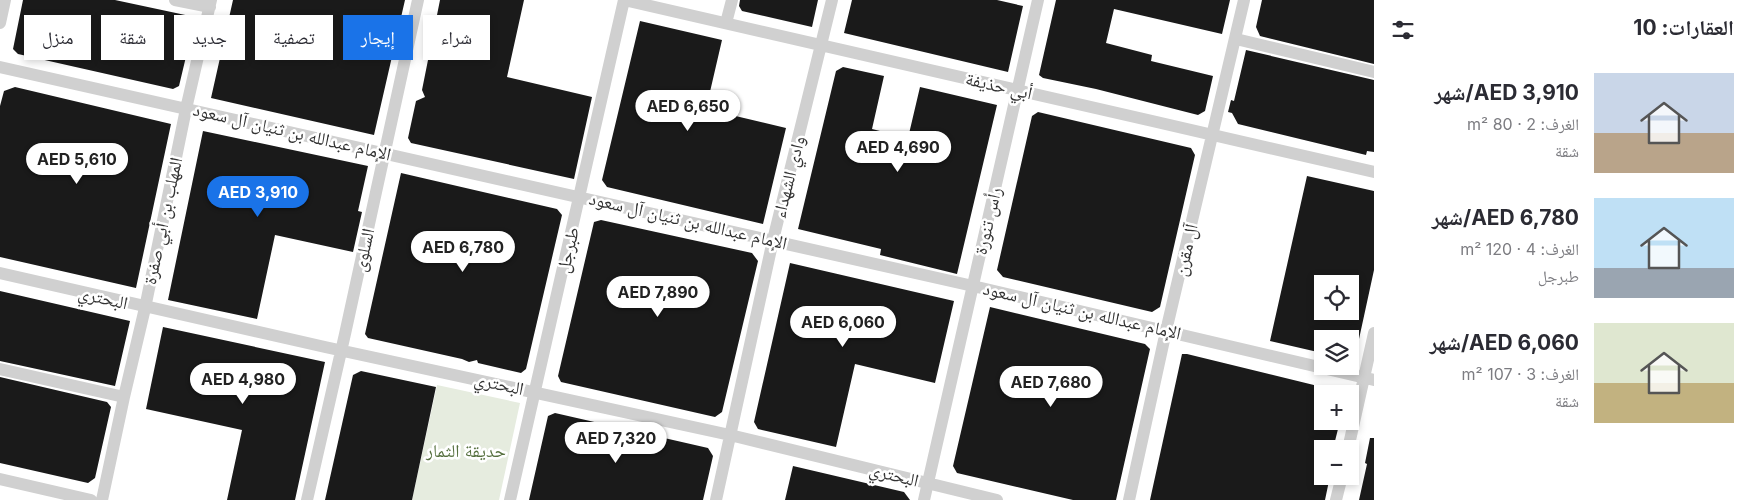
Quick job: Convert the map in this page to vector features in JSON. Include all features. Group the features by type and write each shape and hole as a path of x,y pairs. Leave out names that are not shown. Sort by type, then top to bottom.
{"street":[{"path":"0,22 5,0"},
{"path":"175,0 210,4"},
{"name":"السلوى","path":"307,500 418,0"},
{"name":"أبي حذيفة","path":"624,0 1374,172"},
{"name":"طبرجل","path":"510,500 624,0"},
{"path":"726,23 732,0"},
{"name":"وادي الشهداء","path":"716,500 773,240 832,0"},
{"name":"رأس تنورة","path":"924,500 1038,0"},
{"name":"آل مقرن","path":"1129,500 1166,331 1244,0"},
{"name":"المهلب بن أبي صفرة","path":"102,500 210,4"},
{"path":"1236,39 1374,72"},
{"name":"الإمام عبدالله بن ثنيان آل سعود","path":"0,67 773,240 1369,378"},
{"name":"البحتري","path":"0,274 145,308 730,435 997,500"},
{"path":"1351,440 1369,378 1374,333"},
{"path":"0,369 124,397"},
{"path":"0,479 91,500"},
{"path":"1336,500 1340,485"}],"green space":[{"name":"حديقة الثمار","path":"437,385 520,403 499,500 412,500"}],"building":[{"path":"23,0 115,0 185,15 174,15 174,60 185,60 179,86 173,89 45,60 91,60 91,15 24,15 24,55 18,54 13,49"},
{"path":"233,0 405,0 402,15 343,15 343,60 391,60 374,135 211,98 220,60 245,60 245,15 230,15"},
{"path":"440,0 524,0 507,77 592,97 574,179 411,143 408,138 416,101 425,97 422,90 428,60 490,60 490,15 437,15"},
{"path":"740,0 818,0 812,27 742,11 739,6"},
{"path":"852,0 997,0 1023,6 1008,72 844,33"},
{"path":"1056,0 1230,0 1222,34 1114,9 1106,43 1152,55 1151,61 1213,76 1205,111 1198,115 1096,89 1043,78 1039,75"},
{"path":"1262,0 1374,0 1374,64 1260,36 1256,27"},
{"path":"640,21 722,40 706,109 786,128 763,224 607,187 602,180"},
{"path":"1246,50 1374,80 1374,152 1367,151 1366,155 1238,124 1232,113 1228,112 1231,100 1234,101"},
{"path":"843,67 884,76 872,129 908,138 920,87 997,105 957,274 880,255 881,249 798,229 836,71"},
{"path":"15,87 171,124 136,288 0,257 0,106 4,91"},
{"path":"1038,112 1191,148 1195,155 1160,307 1152,312 1003,277 997,270 1032,116"},
{"path":"203,131 368,166 358,211 362,212 353,252 275,235 257,319 168,300"},
{"path":"401,173 557,209 562,215 526,369 521,373 478,363 477,360 469,362 368,338 365,334"},
{"path":"1307,176 1374,191 1374,270 1359,339 1359,330 1314,330 1314,351 1270,341"},
{"path":"601,220 752,253 758,261 722,412 715,417 561,382 558,376 594,222"},
{"path":"790,263 954,301 935,383 855,364 836,447 758,429 754,422"},
{"path":"0,291 130,321 115,386 0,361"},
{"path":"990,307 1145,344 1150,349 1116,500 1073,500 957,473 953,466"},
{"path":"163,327 325,362 295,500 227,500 242,430 146,409"},
{"path":"1182,354 1314,385 1314,430 1338,430 1335,440 1314,440 1314,485 1328,485 1325,500 1150,500"},
{"path":"361,371 436,387 412,500 325,500 353,375"},
{"path":"0,377 107,402 111,407 95,478 88,483 0,463"},
{"path":"555,413 708,448 713,456 703,500 529,500 548,416"},
{"path":"1370,438 1374,438 1374,500 1359,500 1367,464 1365,463"},
{"path":"793,466 904,492 910,500 785,500"}]}
